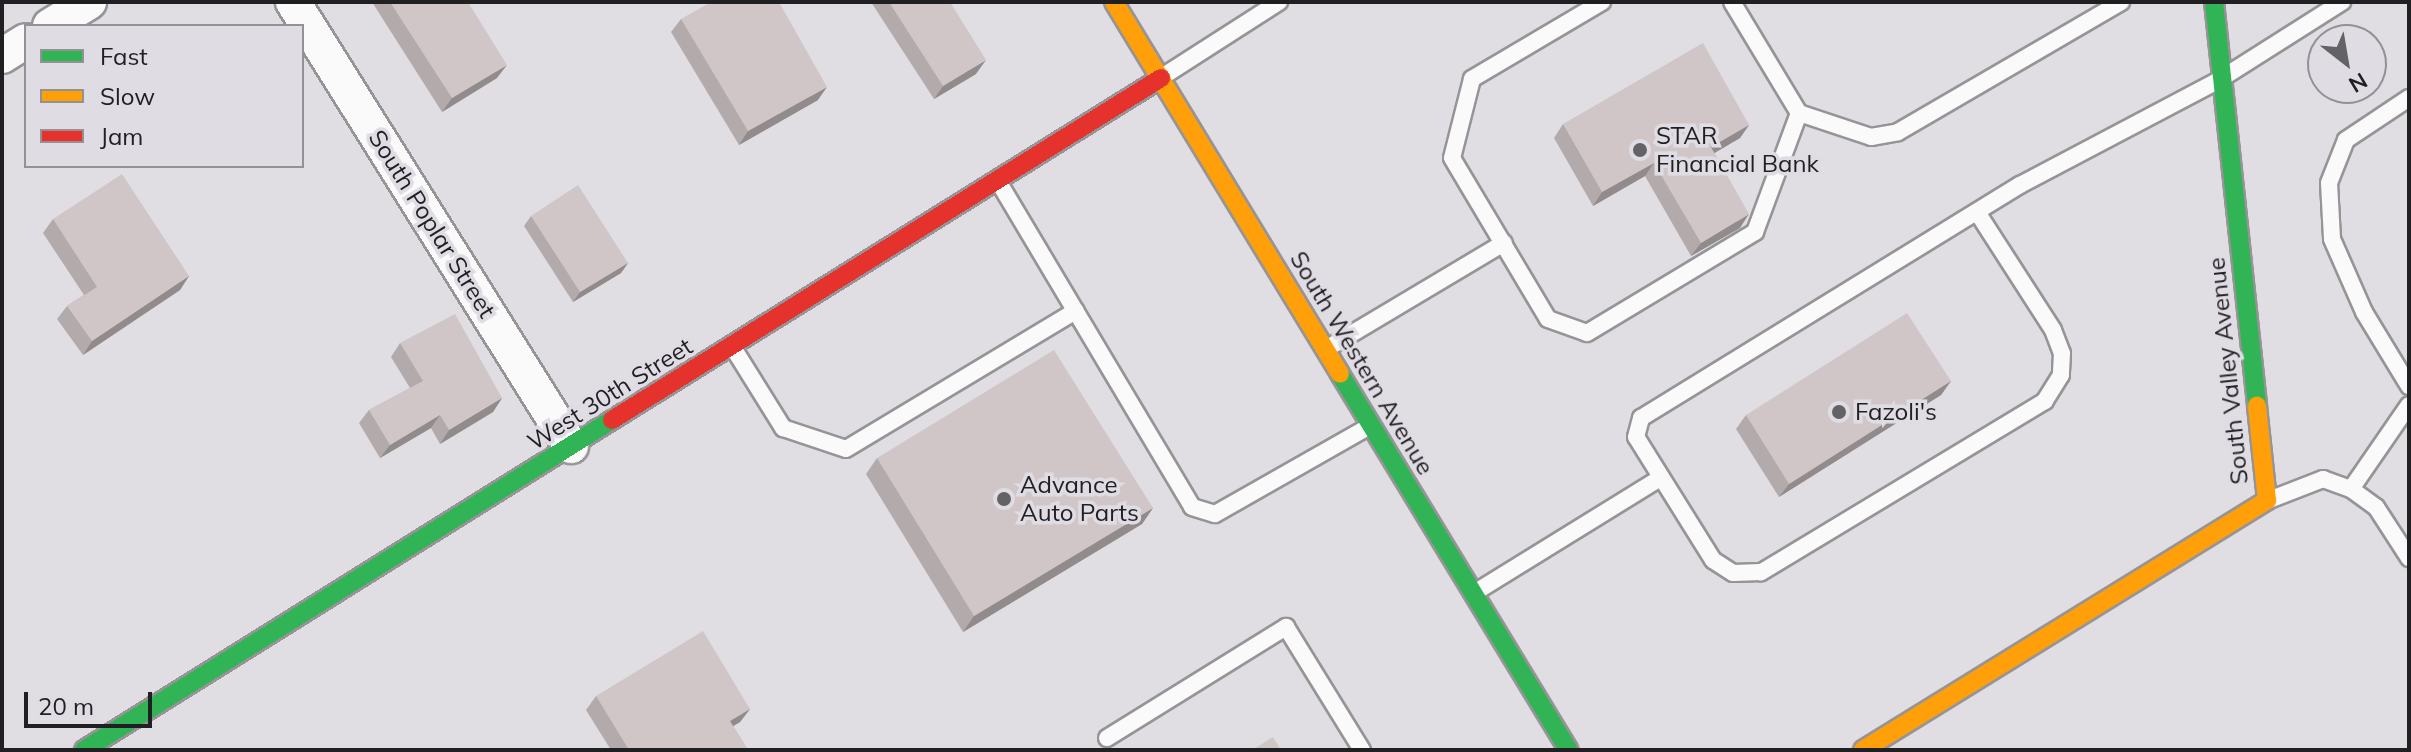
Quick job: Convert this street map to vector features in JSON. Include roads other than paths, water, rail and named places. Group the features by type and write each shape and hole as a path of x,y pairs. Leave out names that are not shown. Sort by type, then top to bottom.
{"main road":[{"name":"South Western Avenue","path":"1114,2 1569,750"},
{"name":"South Valley Avenue","path":"1863,750 2267,500 2219,80 2214,2"},
{"name":"West 30th Street","path":"84,750 1161,78"}],"street":[{"path":"53,24 89,2"},
{"name":"South Poplar Street","path":"293,2 571,446"},
{"path":"2,56 24,42"}],"lane":[{"path":"1161,78 1279,2"},
{"path":"1602,2 1472,79 1452,158 1548,319 1587,333 1755,232 1799,113"},
{"path":"1732,2 1799,113 1871,137 1898,132 2121,2"},
{"path":"1977,212 2053,330 2062,353 2061,375 2045,401 1761,572 1733,573 1713,560 1636,437 1641,418 1977,212 2219,80 2342,2"},
{"path":"2409,98 2346,140 2329,183 2332,239 2364,312 2409,386"},
{"path":"997,180 1192,507 1215,514 1371,425"},
{"path":"1326,349 1504,243"},
{"path":"731,346 783,428 846,449 1076,311"},
{"path":"2351,489 2409,405"},
{"path":"1474,593 1660,478"},
{"path":"2267,500 2323,479 2351,489 2376,507 2409,558"},
{"path":"1107,738 1286,627 1362,750"}],"place":[{"name":"STAR Financial Bank","path":"1640,150"},
{"name":"Fazoli's","path":"1839,412"},
{"name":"Advance Auto Parts","path":"1004,499"}]}
